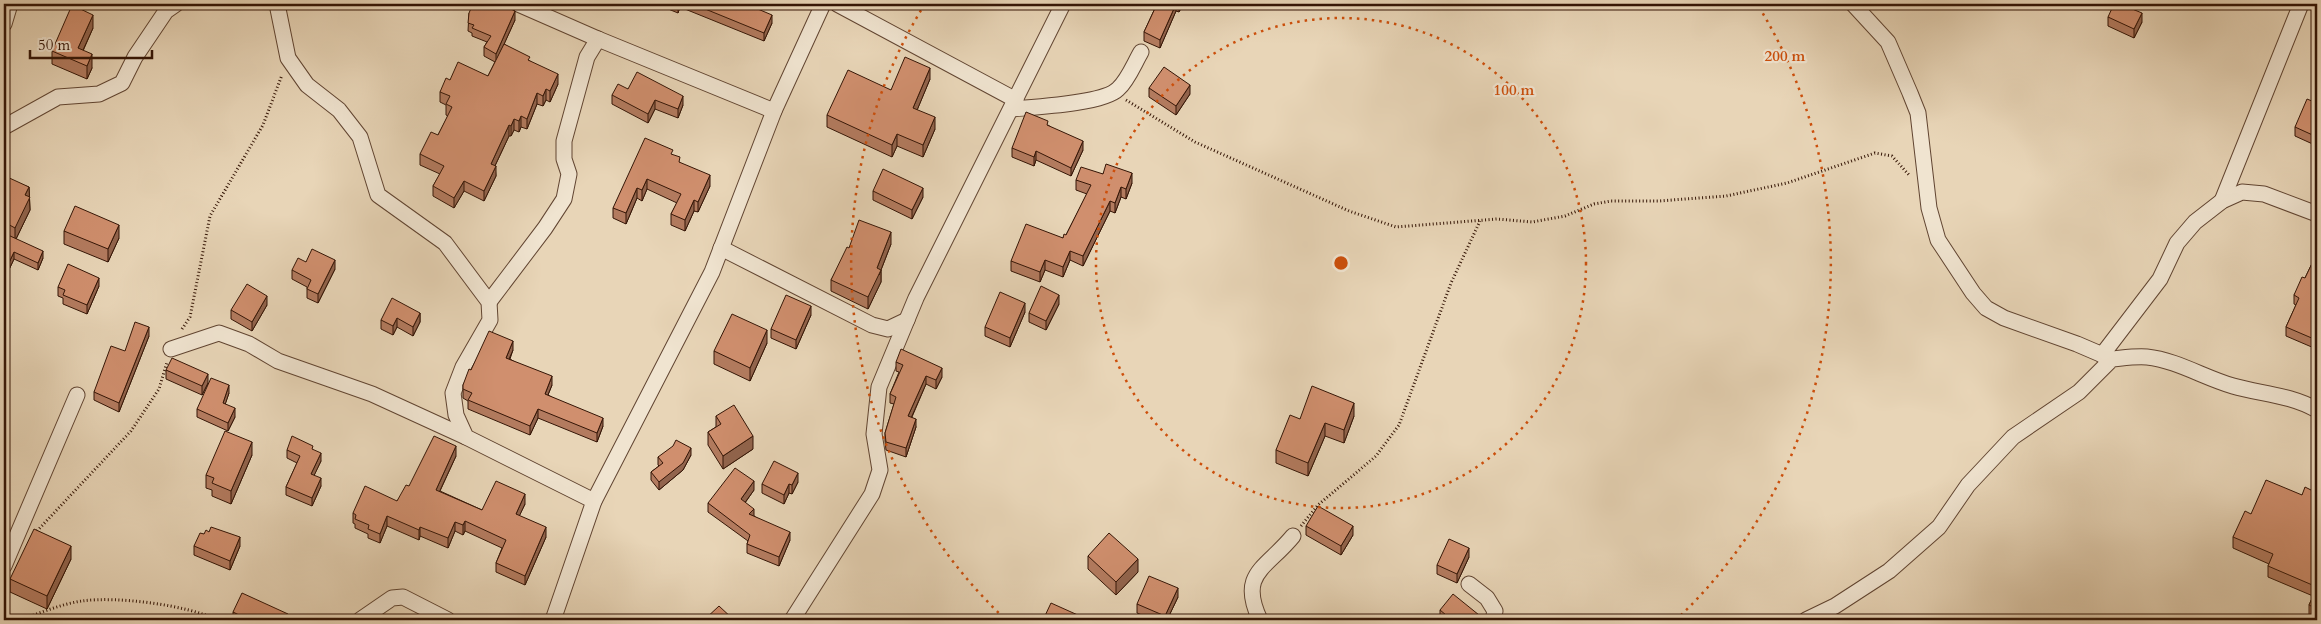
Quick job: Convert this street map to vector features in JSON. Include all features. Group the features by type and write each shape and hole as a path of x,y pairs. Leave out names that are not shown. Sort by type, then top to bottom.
{"street":[{"path":"4,24 10,4"},
{"path":"4,127 58,97 99,94 122,83 135,57 166,11 176,4"},
{"path":"277,4 288,58 307,85 339,110 360,137 378,195 445,243 489,302 490,320 463,366 453,393 456,415 466,437"},
{"path":"518,4 774,111"},
{"path":"553,620 594,501 712,272 774,111 823,4"},
{"path":"837,4 1013,104 1048,106 1109,96 1120,88 1141,52"},
{"path":"792,620 872,494 880,470 874,434 880,387 916,298 1063,4"},
{"path":"1853,4 1888,42 1918,113 1929,208 1938,240 1973,293 1986,308 2004,318 2077,344 2107,357 2146,357 2172,363 2196,374 2234,386 2302,401 2317,410"},
{"path":"2222,201 2301,4"},
{"path":"489,302 518,266 564,199 569,174 564,159 564,141 587,57 598,39"},
{"path":"1806,620 1835,606 1889,571 1939,527 1968,485 2013,437 2078,392 2107,357 2160,279 2177,242 2195,222 2222,201 2242,192 2264,194 2317,214"},
{"path":"721,248 872,325 888,328 907,320"},
{"path":"171,349 219,334 249,344 278,361 372,394 466,437 594,501"},
{"path":"4,566 77,395"},
{"path":"1260,620 1250,593 1253,578 1293,536"},
{"path":"1469,584 1487,598 1495,611 1494,620"},
{"path":"360,620 392,598 404,597 448,620"}],"path":[{"path":"13,546 34,534 131,431 160,388 171,349 190,317 210,216 262,125 288,58"},
{"path":"1109,96 1132,102 1195,142 1234,160 1349,211 1396,227 1497,219 1532,222 1565,216 1594,204 1611,201 1659,201 1726,196 1787,183 1875,154 1892,156 1912,178"},
{"path":"1293,536 1318,505 1376,456 1398,425 1451,283 1480,220"},
{"path":"20,620 82,601 122,600 176,608 218,620"}],"building":[{"path":"473,4 493,4 515,11 496,54 484,47 491,36 472,28 474,25 468,23 469,13"},
{"path":"693,4 746,4 772,15 764,33"},
{"path":"1157,4 1176,4 1160,40 1144,32"},
{"path":"2114,4 2120,4 2142,13 2134,29 2108,17"},
{"path":"72,5 93,15 78,48 92,54 87,66 52,51"},
{"path":"504,44 530,57 528,60 558,74 550,91 546,89 543,96 537,93 527,119 521,116 519,121 514,119 511,126 509,125 491,164 496,166 484,191 464,181 454,198 433,186 444,166 420,154 431,132 438,135 452,107 446,104 450,96 440,92 446,78 450,80 458,62 488,76"},
{"path":"905,57 930,68 913,108 935,117 923,145 897,134 892,145 827,115 848,70 891,90"},
{"path":"1164,67 1190,85 1176,106 1149,88"},
{"path":"637,72 683,96 678,109 655,100 648,114 612,95 618,84 628,89"},
{"path":"2307,99 2317,103 2317,137 2295,127"},
{"path":"1026,112 1048,121 1047,125 1083,141 1071,168 1036,151 1034,157 1012,148"},
{"path":"645,138 673,150 671,154 680,157 679,162 710,175 698,202 694,200 685,220 671,214 681,194 647,179 642,190 637,188 626,213 613,208"},
{"path":"1106,164 1132,173 1126,189 1121,187 1115,203 1110,201 1083,256 1070,251 1063,267 1045,260 1040,272 1011,261 1026,224 1063,238 1064,234 1066,235 1091,185 1076,180 1081,167 1103,174"},
{"path":"883,169 923,188 912,210 873,191"},
{"path":"5,176 29,187 25,195 30,197 15,228 4,222"},
{"path":"75,206 119,225 108,249 64,231"},
{"path":"859,220 891,232 877,268 881,270 868,297 831,280 847,247 849,248"},
{"path":"8,235 43,251 38,263 14,252 6,269 4,268 4,244"},
{"path":"312,249 335,260 318,294 307,289 311,280 292,270 298,258 306,262"},
{"path":"2317,253 2317,332 2314,339 2286,327 2299,298 2294,295 2302,277 2305,278"},
{"path":"68,264 99,278 87,305 63,295 65,290 58,287"},
{"path":"247,284 267,296 252,322 231,310"},
{"path":"1041,286 1059,295 1046,321 1029,313"},
{"path":"1000,292 1025,303 1010,338 985,327"},
{"path":"786,295 811,306 796,340 771,329"},
{"path":"392,298 420,313 413,327 397,318 393,326 381,320"},
{"path":"732,314 767,330 750,368 714,351"},
{"path":"135,322 149,327 119,403 94,392 111,346 125,351"},
{"path":"489,331 513,341 506,358 552,376 545,394 603,418 597,433 538,409 530,426 468,400 472,393 463,389 463,385 469,369 471,370"},
{"path":"901,349 942,368 936,380 926,376 908,416 916,419 906,448 886,442 885,433 896,397 890,394 903,365 896,362"},
{"path":"172,358 208,374 202,386 166,370"},
{"path":"211,378 229,385 223,403 235,408 228,423 197,409"},
{"path":"1312,386 1354,403 1344,430 1325,423 1308,463 1276,450 1290,415 1300,419"},
{"path":"734,405 753,436 723,456 708,432 721,424 716,416"},
{"path":"225,431 252,442 231,491 212,483 214,478 206,475"},
{"path":"292,436 313,446 312,449 321,453 311,474 321,478 312,498 286,487 300,456 287,450"},
{"path":"434,436 456,446 436,490 482,510 496,481 525,494 516,514 546,527 525,576 496,563 506,540 465,521 463,525 455,522 448,538 420,527 419,530 387,516 380,534 368,529 369,525 355,519 356,515 353,513 365,486 397,501 406,485 409,486"},
{"path":"676,440 691,448 683,463 659,482 651,472 663,463 658,457 673,446"},
{"path":"774,461 798,473 792,485 789,484 784,495 762,484"},
{"path":"735,468 754,481 741,499 754,509 749,514 790,532 779,557 747,544 750,535 708,503"},
{"path":"2266,480 2302,495 2305,487 2317,493 2317,560 2315,565 2317,566 2317,587 2268,566 2273,554 2233,537 2245,511 2251,514"},
{"path":"1318,506 1353,526 1341,546 1306,526"},
{"path":"211,527 240,537 230,561 194,546 200,533 204,534 206,530 209,532"},
{"path":"34,529 71,546 47,596 10,579"},
{"path":"1109,533 1138,559 1116,582 1088,556"},
{"path":"1449,539 1469,548 1457,574 1437,565"},
{"path":"1149,576 1178,588 1165,616 1137,604"},
{"path":"2317,588 2317,609 2309,605"},
{"path":"242,593 288,614 284,620 256,620 250,617 249,620 233,612"},
{"path":"1453,594 1479,615 1475,620 1452,620 1440,610"},
{"path":"1051,603 1080,616 1078,620 1043,620"},
{"path":"719,606 734,620 704,620"}]}
